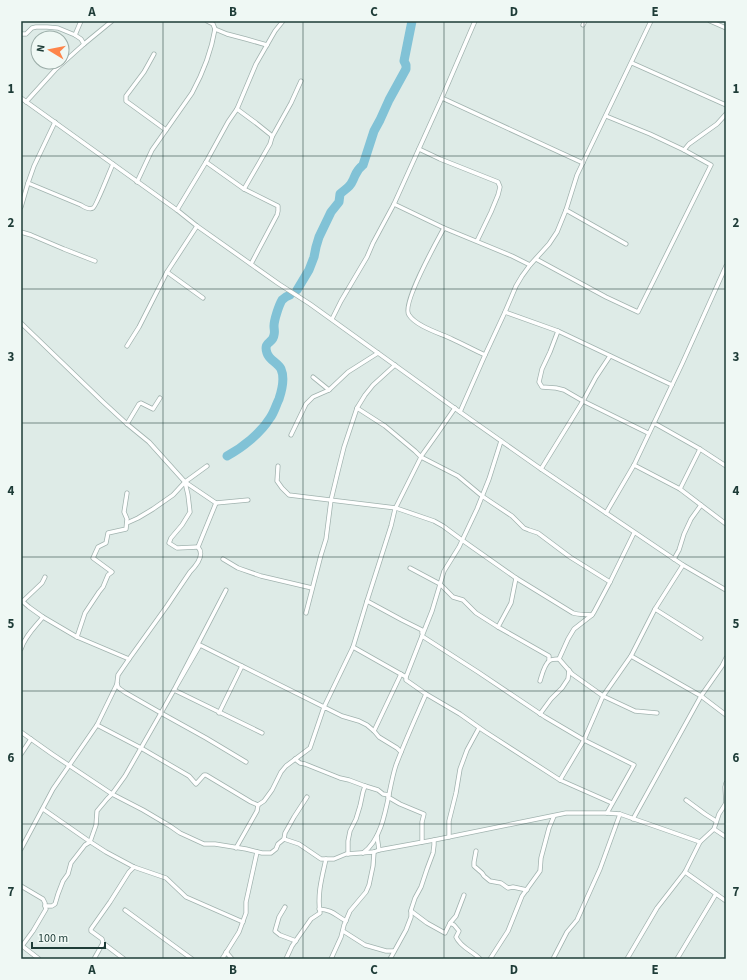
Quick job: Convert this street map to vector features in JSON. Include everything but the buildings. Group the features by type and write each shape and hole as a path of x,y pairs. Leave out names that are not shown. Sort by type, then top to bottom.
{"street":[{"path":"75,35 81,21"},
{"path":"26,102 55,70 112,21"},
{"path":"137,182 152,150 192,93 208,60 215,29 213,24 207,21"},
{"path":"177,210 228,122 237,110 256,64 275,31 283,21"},
{"path":"332,319 367,257 368,251 394,204 475,21"},
{"path":"460,412 516,286 530,265 553,239 557,232 577,176 651,21"},
{"path":"710,21 717,22 726,28"},
{"path":"21,34 26,34 32,28 36,27 58,28 75,35 81,39 84,44"},
{"path":"215,29 227,34 267,45"},
{"path":"154,54 144,72 126,96 126,101 166,130"},
{"path":"632,63 726,105"},
{"path":"244,189 270,144 272,137 302,81"},
{"path":"21,98 197,226 332,319 541,469 634,533 683,565 726,590"},
{"path":"442,98 583,163"},
{"path":"237,110 256,123 272,137"},
{"path":"684,150 689,144 717,124 726,114"},
{"path":"536,259 606,297 638,312 711,165 650,134 606,116"},
{"path":"21,207 34,166 55,122"},
{"path":"419,149 498,182 500,187 498,195 477,241"},
{"path":"206,162 244,189 278,206 278,211 251,264"},
{"path":"28,183 90,209 95,207 113,164"},
{"path":"394,204 444,228 530,265"},
{"path":"566,210 626,244"},
{"path":"127,346 139,327 166,272 197,226"},
{"path":"444,228 417,281 407,313 418,323 485,355"},
{"path":"21,232 95,260"},
{"path":"606,514 634,465 726,266"},
{"path":"166,272 203,298"},
{"path":"505,312 558,331 672,385"},
{"path":"21,323 127,424 149,442 185,482 216,503 248,500"},
{"path":"558,331 542,369 539,382 542,387 564,390 583,402 648,433"},
{"path":"291,434 306,404 312,397 329,390 348,372 378,353"},
{"path":"541,469 610,356"},
{"path":"306,613 320,554 326,539 331,500 344,446 357,408 373,385 395,365"},
{"path":"313,378 329,390"},
{"path":"127,424 138,405 141,403 153,408 160,398"},
{"path":"357,408 384,426 421,457 458,476 482,496 512,516 524,528 538,533 570,557 610,582"},
{"path":"236,848 257,811 258,805 264,801 272,790 286,766 310,748 324,708 353,647 392,526 396,508 421,457 455,408"},
{"path":"654,422 726,466"},
{"path":"406,677 432,611 444,571 454,556 477,509 489,479 501,441"},
{"path":"680,489 700,449"},
{"path":"634,465 680,489 726,524"},
{"path":"127,523 153,509 173,495 185,482 207,466"},
{"path":"278,466 277,481 289,495 396,508 434,521 516,578 573,614 592,615"},
{"path":"185,482 190,512 169,543 177,548 198,548"},
{"path":"76,637 85,613 98,592 103,587 108,575 112,572 93,558 98,547 106,543 108,533 126,529 127,519 124,512 127,493"},
{"path":"198,548 216,503"},
{"path":"674,559 679,550 690,519 701,505"},
{"path":"559,659 574,629 592,615 634,533"},
{"path":"21,849 53,789 97,725 117,684 118,676 190,572 198,563 201,552 198,548"},
{"path":"224,559 238,568 261,576 312,588"},
{"path":"560,780 584,740 603,696 631,656 655,609 683,565"},
{"path":"410,568 440,584 453,597 463,600 476,613 498,627 549,656 549,660"},
{"path":"45,577 42,583 22,600 29,607 76,637 129,659"},
{"path":"498,627 511,603 516,578"},
{"path":"174,690 226,590"},
{"path":"367,601 422,630 422,636"},
{"path":"655,609 701,638"},
{"path":"21,649 31,631 43,617"},
{"path":"422,636 540,714 584,740 634,765 607,813"},
{"path":"45,906 52,906 55,904 63,881 68,874 71,863 85,845 90,842 96,825 97,811 125,776 200,645 324,708 367,725 380,737 401,752"},
{"path":"353,647 406,677 406,680 410,684 460,714 479,728 560,780 612,803"},
{"path":"631,656 701,696 726,715"},
{"path":"633,819 701,696 724,667 726,658"},
{"path":"549,660 559,659"},
{"path":"559,659 572,674 603,696 635,711 657,713"},
{"path":"540,681 544,668 549,660"},
{"path":"219,713 242,666"},
{"path":"540,714 550,699 562,688 568,679 569,670"},
{"path":"374,731 401,674"},
{"path":"117,684 120,689 246,762"},
{"path":"174,690 262,733"},
{"path":"363,853 369,848 377,835 386,811 393,775 401,752 426,694"},
{"path":"97,725 141,748 189,776 196,784 204,775 206,775 258,805"},
{"path":"449,837 449,821 460,769 467,750 479,728"},
{"path":"21,732 112,794 143,810 180,833 204,844 215,844 257,852 271,853 284,839 285,833 307,797"},
{"path":"21,754 31,739"},
{"path":"295,759 300,763 340,778 378,790 400,804 424,814 422,822 422,842"},
{"path":"627,959 657,908 685,872 700,842 714,829 719,814 726,804 726,783"},
{"path":"348,854 350,831 356,820 365,786"},
{"path":"686,800 716,821"},
{"path":"43,808 106,852 134,867 166,878 186,896 243,922"},
{"path":"284,839 299,844 321,858 334,859 348,854 374,852 566,813 607,813 620,814 700,842"},
{"path":"553,959 567,932 577,920 600,869 620,814"},
{"path":"490,959 508,931 522,896 540,871 541,858 549,828 554,816"},
{"path":"714,829 726,837"},
{"path":"377,835 379,850"},
{"path":"391,959 411,917 415,898 421,887 433,853 434,840"},
{"path":"476,851 474,866 490,881 500,883 508,888 513,887 527,890"},
{"path":"222,959 239,932 246,913 246,902 257,852"},
{"path":"331,959 341,937 350,911 366,892 369,885 374,852"},
{"path":"286,959 292,946 312,919 320,913 318,900 326,859"},
{"path":"124,959 103,944 102,939 91,931 129,872 134,867"},
{"path":"685,872 726,901"},
{"path":"21,886 43,900 45,903 45,913 22,946 39,959"},
{"path":"677,959 716,894"},
{"path":"411,912 444,933 456,916 464,895"},
{"path":"285,907 279,917 275,931 280,935 296,941"},
{"path":"320,909 328,910 338,915 346,922"},
{"path":"125,910 192,959"},
{"path":"450,923 459,931 456,937 459,942 480,959"},
{"path":"343,931 365,945 386,951 394,951"},
{"path":"94,959 103,944"},
{"path":"226,952 232,959"}],"waterway":[{"path":"297,290 309,270 319,237 331,212 339,202 340,194 350,185 357,171 363,165 374,131 406,69 404,61 412,21"},
{"path":"227,456 239,449 262,429 274,411 279,399 283,384 283,376 280,367 268,355 266,346 273,338 275,320 281,302 290,295"}]}
